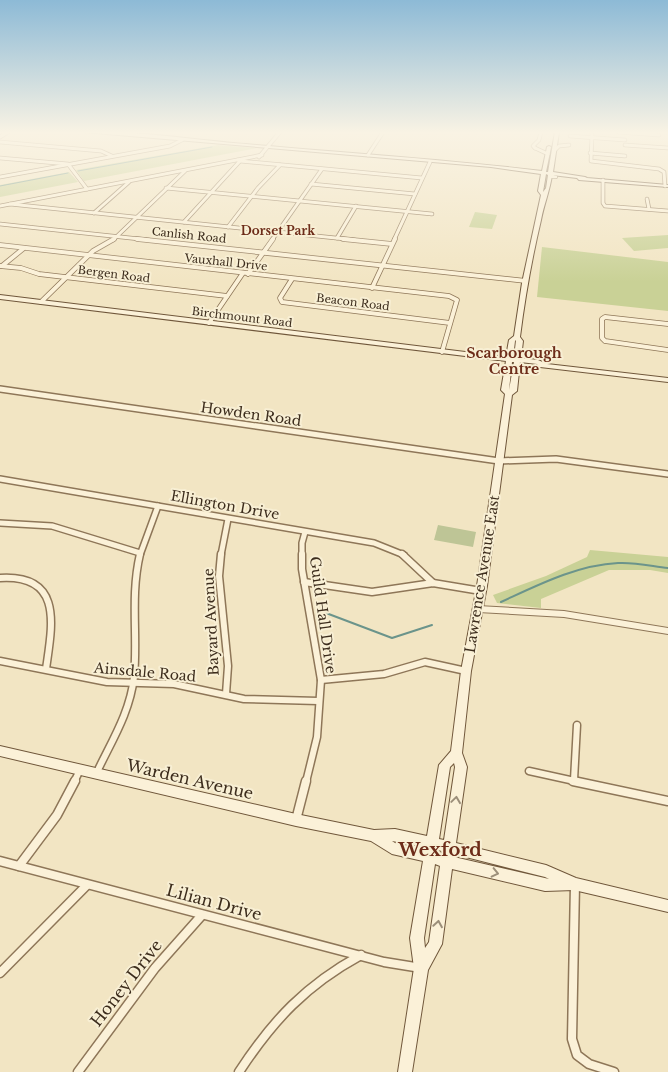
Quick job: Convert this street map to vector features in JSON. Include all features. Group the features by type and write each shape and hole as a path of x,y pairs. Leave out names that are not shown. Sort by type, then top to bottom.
{"main road":[{"name":"Lawrence Avenue East","path":"421,968 435,944 461,767 456,753 466,670 481,591 499,461 508,394 505,390 520,341 516,337 544,195 548,192 548,182"},
{"path":"624,182 666,186"},
{"name":"Birchmount Road","path":"0,297 442,352 484,359 668,380"},
{"name":"Warden Avenue","path":"0,752 296,820 374,836 395,835 450,847 546,870 575,884 668,906"},
{"name":"Lawrence Avenue East","path":"406,1072 421,968 416,938 445,766 456,753"},
{"name":"Warden Avenue","path":"374,836 392,848 420,853 545,885 575,884"}],"street":[{"path":"82,182 88,189"},
{"path":"0,206 125,182"},
{"path":"94,213 129,182"},
{"path":"41,302 88,256 117,236 172,182"},
{"path":"184,222 220,182"},
{"path":"228,227 253,197 256,188 266,182"},
{"path":"372,288 420,182"},
{"path":"603,182 604,205 668,211"},
{"path":"209,323 227,296 278,232 311,184 415,194"},
{"path":"166,188 432,214"},
{"path":"647,200 649,210"},
{"path":"10,204 392,244"},
{"path":"337,238 356,206"},
{"name":"Canlish Road","path":"0,224 526,281"},
{"name":"Vauxhall Drive","path":"0,245 449,296 457,300 450,323"},
{"path":"1,266 24,248"},
{"name":"Bergen Road","path":"1,266 21,268 35,274 227,296"},
{"name":"Beacon Road","path":"292,278 280,298 282,302 450,323"},
{"path":"668,324 605,317 602,319 602,338 605,341 668,350"},
{"path":"442,352 450,323"},
{"name":"Howden Road","path":"0,389 499,461 556,459 668,474"},
{"name":"Ellington Drive","path":"0,479 388,547 406,556 426,578 434,583"},
{"path":"96,774 125,713 131,694 136,654 134,584 140,553 158,506"},
{"name":"Bayard Avenue","path":"226,694 228,666 219,576 220,559 228,519"},
{"path":"0,523 52,526 140,553"},
{"name":"Guild Hall Drive","path":"296,820 317,737 318,701 321,680 304,582 301,554 305,532"},
{"path":"0,578 23,580 46,594 50,618 46,670"},
{"path":"304,582 372,592 434,583 481,591"},
{"path":"478,610 564,614 668,631"},
{"name":"Ainsdale Road","path":"0,660 96,680 174,684 244,699 318,701"},
{"path":"321,680 338,680 384,674 425,662 466,670"},
{"path":"574,780 578,724"},
{"path":"19,866 57,815 80,770"},
{"path":"529,771 668,801"},
{"name":"Lilian Drive","path":"0,862 398,965 421,968"},
{"path":"575,884 572,1039 577,1055 589,1064 614,1072"},
{"path":"0,974 87,885"},
{"name":"Honey Drive","path":"78,1072 155,968 202,915"},
{"path":"239,1072 274,1022 301,993 325,975 361,955"}],"green space":[{"path":"16,182 78,182 0,197 0,185"},
{"path":"475,212 497,215 492,229 469,227"},
{"path":"668,235 668,248 634,251 622,238"},
{"path":"542,247 668,262 668,311 537,297"},
{"path":"438,525 476,532 473,547 434,540"},
{"path":"590,550 668,557 668,573 650,570 609,570 541,599 541,608 497,603 493,595 546,576 587,557"}],"waterway":[{"path":"0,186 21,182"},
{"path":"501,602 558,577 588,568 624,563 668,568"},
{"path":"326,613 392,638 432,625"}],"district":[{"name":"Dorset Park","path":"278,231"},
{"name":"Scarborough Centre","path":"514,362"},
{"name":"Wexford","path":"440,850"}]}
